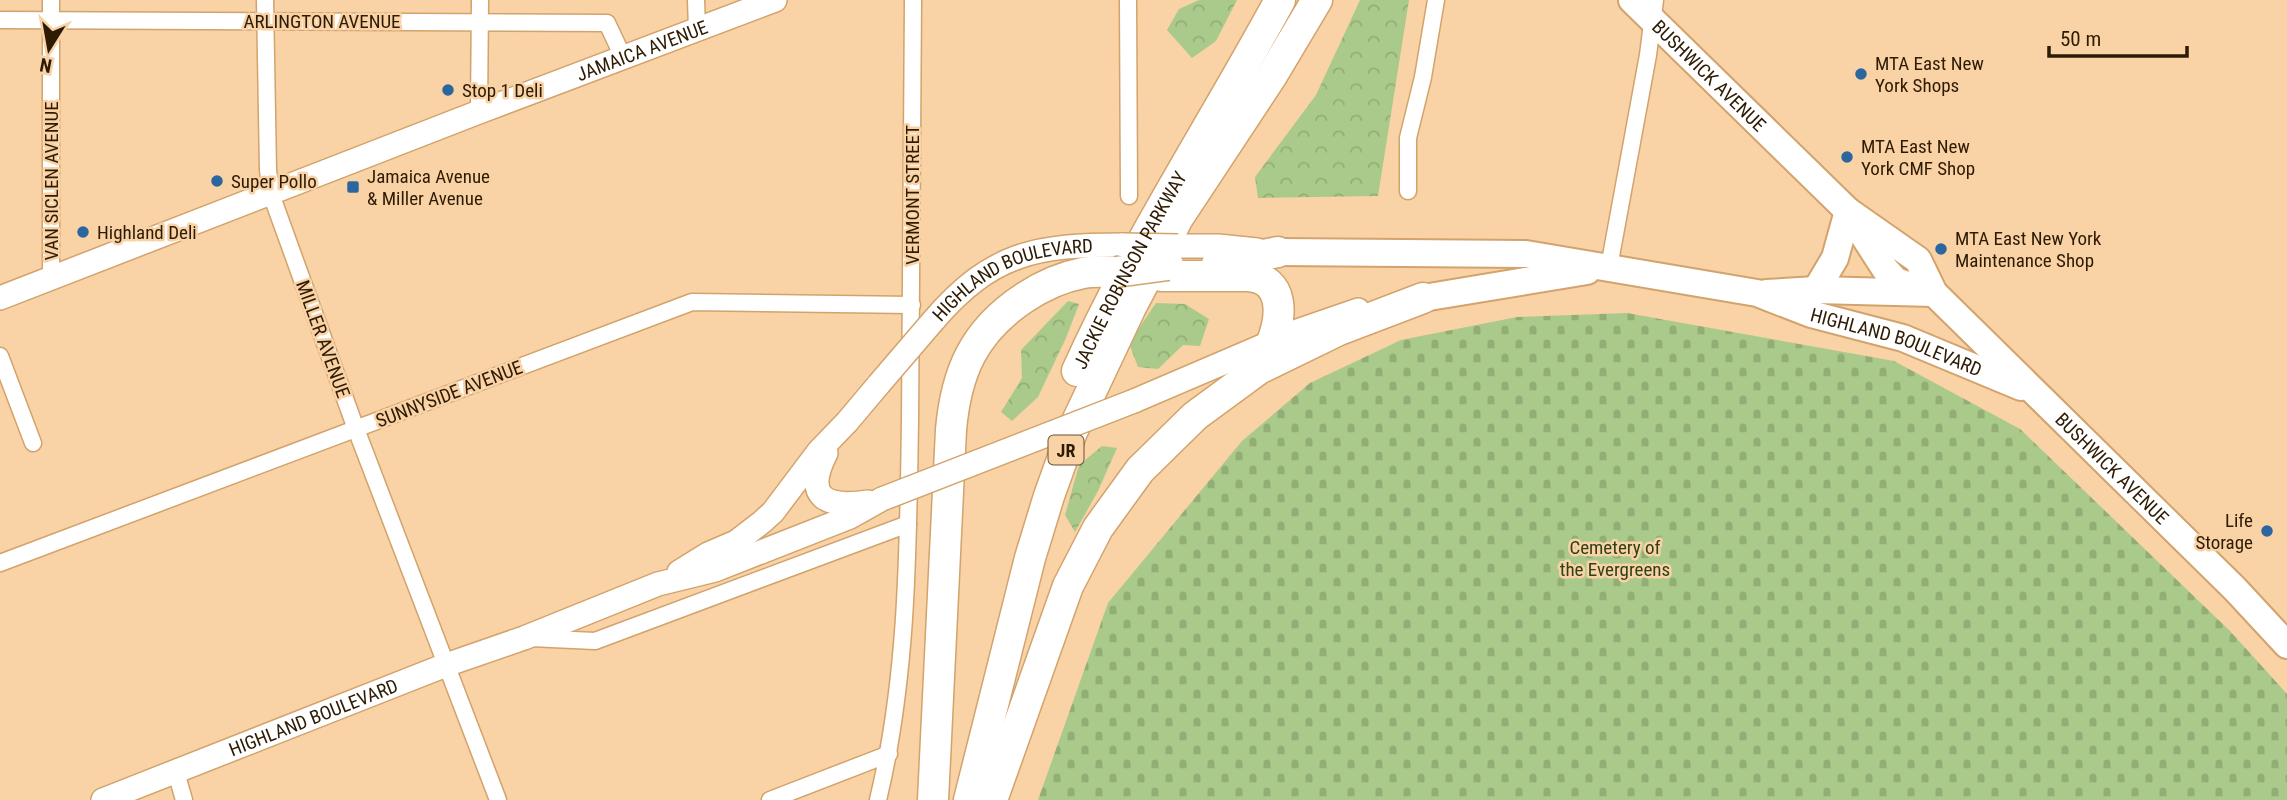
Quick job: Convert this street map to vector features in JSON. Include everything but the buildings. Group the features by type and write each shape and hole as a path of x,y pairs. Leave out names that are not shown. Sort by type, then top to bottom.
{"highway":[{"name":"JACKIE ROBINSON PARKWAY","path":"949,800 1017,531 1063,404 1129,264 1280,0"},
{"name":"JACKIE ROBINSON PARKWAY","path":"969,800 1030,558 1072,432 1130,307 1178,218 1271,77 1311,7"},
{"path":"933,800 951,429 958,384 978,339 997,318 1085,259 1116,272 1217,262 1278,252"},
{"path":"1217,262 1260,278 1276,294 1280,312 1272,342"},
{"path":"992,800 1068,586 1098,528 1140,470 1195,416 1259,369 1317,340 1423,298"}],"main road":[{"name":"JAMAICA AVENUE","path":"0,298 775,0"},
{"name":"BUSHWICK AVENUE","path":"1632,0 1653,10 1848,211 1918,260 1934,293 2235,589 2287,645"},
{"path":"1816,290 1836,258 1848,211"},
{"name":"HIGHLAND BOULEVARD","path":"658,584 708,554 736,542 773,512 818,451 847,422 933,321 967,286 1006,262 1044,249 1085,259 1217,262"},
{"name":"HIGHLAND BOULEVARD","path":"1278,252 1525,254 1757,293 1811,314 1903,338 2036,393"},
{"name":"HIGHLAND BOULEVARD","path":"103,800 658,584 715,570 850,517 878,500 1134,401 1327,319 1357,310 1609,267"},
{"name":"HIGHLAND BOULEVARD","path":"1757,293 1816,290 1934,293"},
{"path":"847,422 825,455 819,470 818,488 824,498 837,504 878,500"}],"street":[{"name":"VAN SICLEN AVENUE","path":"51,0 51,278"},
{"name":"MILLER AVENUE","path":"265,0 271,194 356,429 498,800"},
{"path":"479,112 480,0"},
{"path":"696,0 697,29"},
{"name":"VERMONT STREET","path":"908,524 914,0"},
{"path":"1128,0 1129,196"},
{"path":"1408,191 1408,138 1423,76 1436,0"},
{"path":"1609,267 1648,55 1653,10"},
{"name":"ARLINGTON AVENUE","path":"0,20 607,23 623,57"},
{"name":"SUNNYSIDE AVENUE","path":"0,563 692,302 912,305"},
{"path":"0,356 33,443"},
{"path":"878,800 889,754 897,700 908,524"},
{"name":"HIGHLAND BOULEVARD","path":"524,638 595,641 908,524"},
{"path":"770,800 889,754"},
{"path":"176,772 184,800"}],"green space":[{"path":"1199,0 1237,0 1216,41 1192,58 1167,30 1179,9"},
{"path":"1360,0 1409,0 1378,196 1258,198 1255,177 1316,95"},
{"path":"1068,301 1079,304 1066,338 1038,397 1012,421 1001,412 1022,378 1021,350"},
{"path":"1156,303 1185,304 1209,319 1200,346 1183,345 1158,369 1138,367 1129,343"},
{"name":"Cemetery of the Evergreens","path":"1627,313 1894,361 2020,429 2230,631 2287,694 2287,800 1038,800 1108,603 1242,441 1310,383 1401,340 1517,317"},
{"path":"1102,446 1117,448 1098,491 1075,532 1065,515 1079,465"}],"place":[{"name":"MTA East New York Shops","path":"1861,74"},
{"name":"Stop 1 Deli","path":"448,90"},
{"name":"MTA East New York CMF Shop","path":"1847,157"},
{"name":"Super Pollo","path":"217,181"},
{"name":"Jamaica Avenue & Miller Avenue","path":"353,187"},
{"name":"Highland Deli","path":"83,232"},
{"name":"MTA East New York Maintenance Shop","path":"1941,249"},
{"name":"Life Storage","path":"2267,531"}]}
